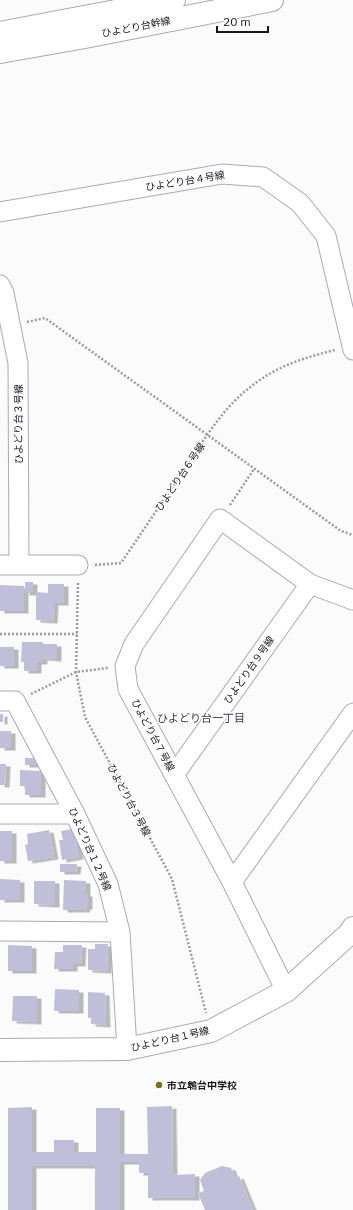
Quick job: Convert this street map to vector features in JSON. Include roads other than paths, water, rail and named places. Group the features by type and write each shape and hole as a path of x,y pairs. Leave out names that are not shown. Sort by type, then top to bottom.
{"street":[{"name":"ひよどり台幹線","path":"0,33 174,0"},
{"name":"ひよどり台幹線","path":"0,52 85,37 272,0"},
{"name":"ひよどり台４号線","path":"0,212 222,174 263,177 300,203 326,236 352,348"},
{"name":"ひよどり台３号線","path":"0,285 4,293 18,363 19,564"},
{"name":"ひよどり台７号線","path":"286,990 232,882 128,689 125,666 134,644 220,519 310,584"},
{"path":"0,565 78,565"},
{"path":"310,584 353,600"},
{"name":"ひよどり台９号線","path":"174,775 310,584"},
{"name":"ひよどり台１２号線","path":"7,701 76,814 108,884 120,932 127,1049"},
{"path":"232,882 353,713"},
{"path":"0,814 76,814"},
{"name":"ひよどり台１号線","path":"0,1050 127,1049 211,1031 286,990 349,934 353,928"},
{"path":"0,931 120,932"}],"place":[{"name":"市立鵯台中学校","path":"159,1085"}],"district":[{"name":"ひよどり台一丁目","path":"201,718"}]}
